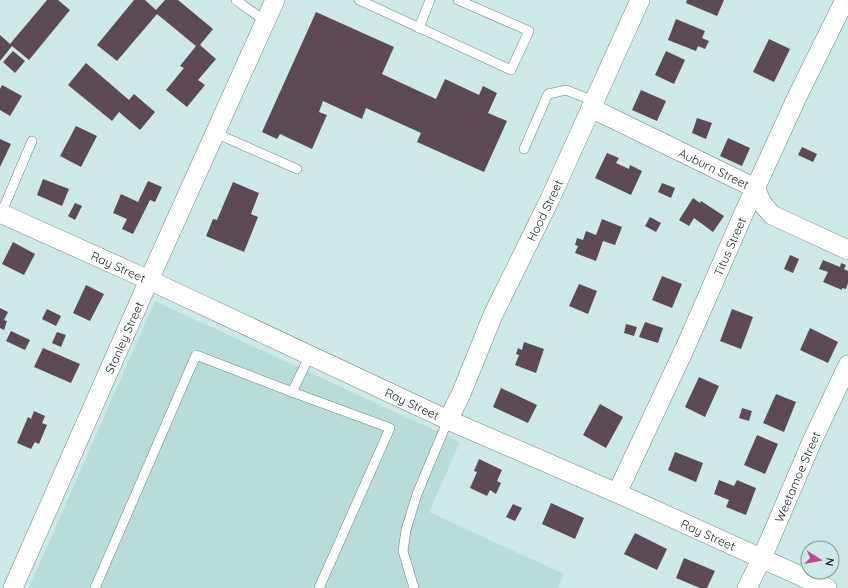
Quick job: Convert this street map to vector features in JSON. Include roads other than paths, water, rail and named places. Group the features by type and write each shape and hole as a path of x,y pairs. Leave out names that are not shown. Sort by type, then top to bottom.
{"street":[{"name":"Stanley Street","path":"13,588 275,0"},
{"name":"Hood Street","path":"448,420 461,394 493,315 550,199 640,0"},
{"name":"Titus Street","path":"617,494 685,348 755,188 844,0"},
{"name":"Auburn Street","path":"593,104 755,188 762,203 772,215 848,250"},
{"name":"Ray Street","path":"0,214 149,280 448,420 827,588"},
{"name":"Weetamoe Street","path":"747,588 762,558 813,439 848,365"}],"lane":[{"path":"236,0 265,21"},
{"path":"359,0 511,70 529,31 458,0"},
{"path":"419,28 430,0"},
{"path":"524,149 548,94 566,90 593,104"},
{"path":"215,134 297,169"},
{"path":"0,214 32,141"},
{"path":"95,588 196,355 390,428 319,588"},
{"path":"292,392 310,355"},
{"path":"414,588 402,551 406,530 417,494 448,420"}]}
